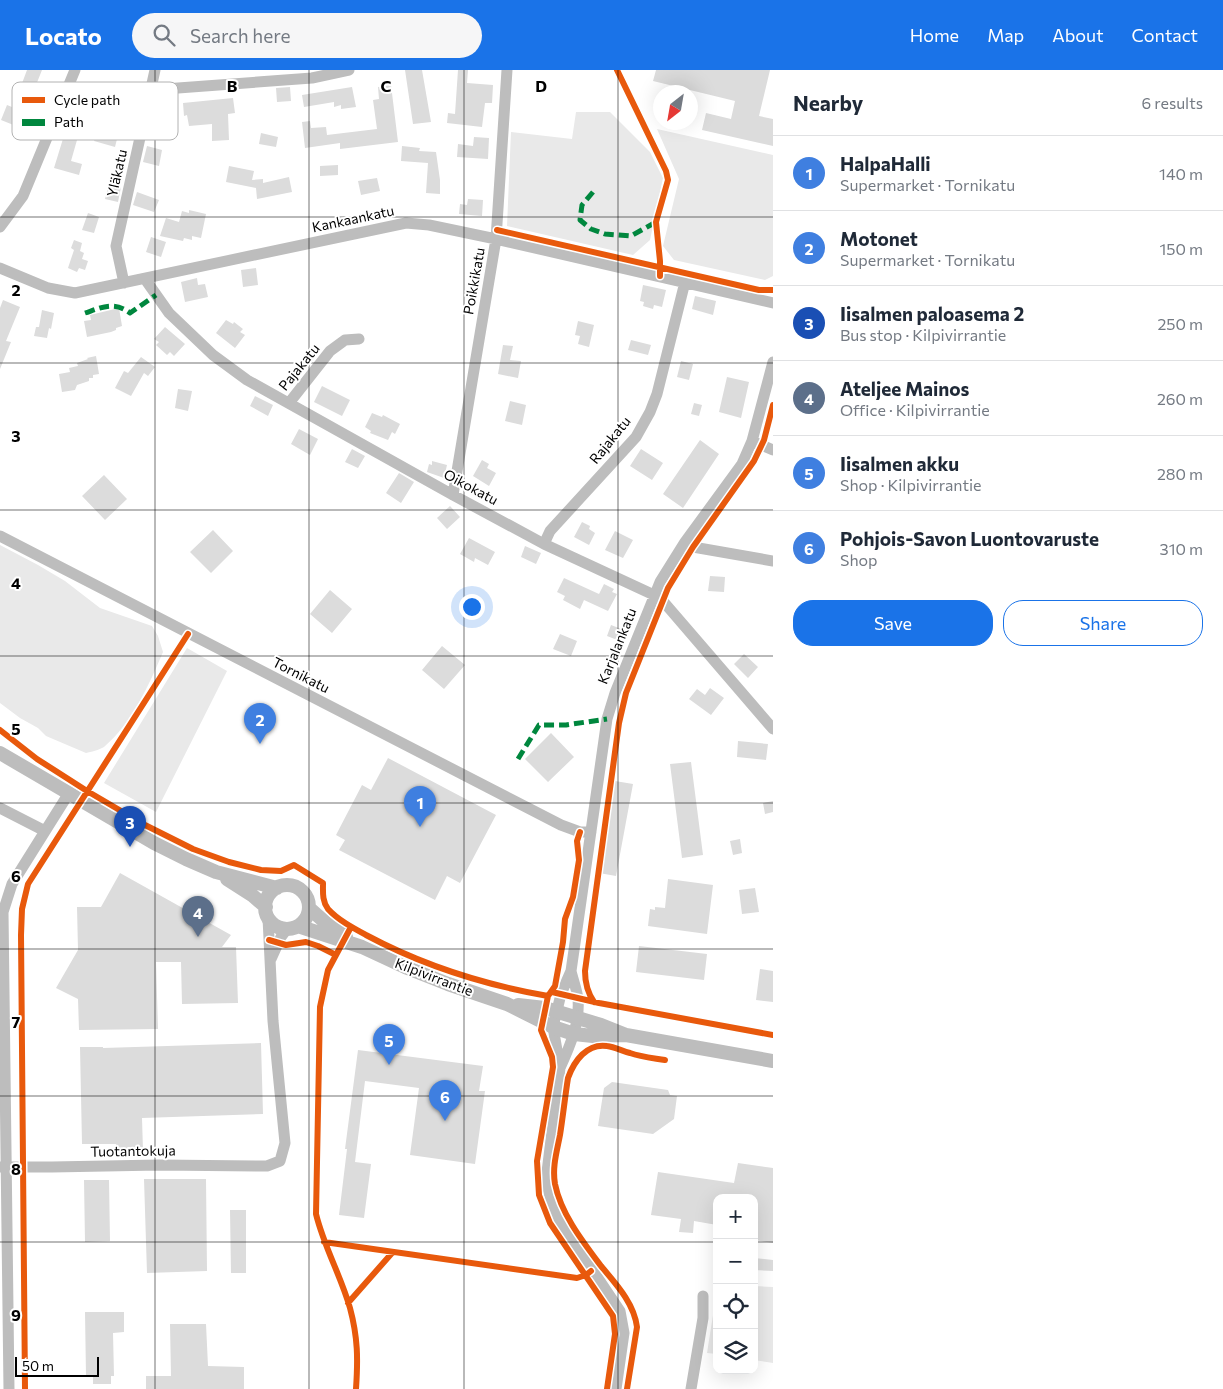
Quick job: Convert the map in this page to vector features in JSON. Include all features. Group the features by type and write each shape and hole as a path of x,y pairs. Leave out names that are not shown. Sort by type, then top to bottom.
{"street":[{"path":"71,82 76,70"},
{"path":"178,88 312,78 349,70"},
{"name":"Poikkikatu","path":"453,495 496,239 507,70"},
{"path":"0,226 23,196 47,140"},
{"name":"Yläkatu","path":"124,283 116,246 140,140"},
{"name":"Kankaankatu","path":"0,268 48,288 75,293 406,223 429,225 496,239 773,303"},
{"name":"Oikokatu","path":"145,279 169,314 213,355 248,380 544,544 662,600 773,729"},
{"name":"Rajakatu","path":"544,544 550,531 636,437 650,412 657,394 685,282"},
{"name":"Pajakatu","path":"289,403 330,351 345,340 359,340"},
{"name":"Karjalankatu","path":"553,1027 556,1011 571,971 607,719 614,693 654,595 666,571 742,464 752,441 773,362"},
{"path":"752,441 773,450"},
{"name":"Tornikatu","path":"0,536 561,824 580,832 591,832"},
{"path":"685,542 693,547 773,561"},
{"path":"0,753 154,843 216,872 252,895 276,926 292,928"},
{"path":"9,1389 3,1167 3,912 12,884 69,794"},
{"path":"0,808 45,831"},
{"path":"216,872 277,888 288,886 298,889 306,897 309,908 306,919 281,937 270,961"},
{"path":"270,961 267,912 269,896 277,888"},
{"name":"Kilpivirrantie","path":"309,908 326,923 362,947"},
{"name":"Kilpivirrantie","path":"292,928 362,947 448,984 507,1004 553,1027 574,1034 593,1036 626,1035"},
{"name":"Tuotantokuja","path":"3,1167 267,1166 280,1161 285,1144 273,1021 270,961"},
{"name":"Karjalankatu","path":"560,1068 574,1034 577,1018 578,998 571,971"},
{"name":"Kilpivirrantie","path":"507,1004 545,1008 626,1035 773,1061"},
{"path":"553,1027 560,1068 546,1180 550,1200 557,1217 620,1311 624,1333 616,1389"},
{"path":"691,1389 703,1318 703,1296"}],"shaded area":[{"path":"576,112 610,112 650,152 663,178 650,240 633,255 507,226 511,132 572,139"},
{"path":"657,130 773,155 773,276 765,280 674,260 663,246 679,179"},
{"path":"0,545 65,581 100,608 152,626 158,636 163,652 146,690 123,727 104,747 86,753 46,736 38,728 20,718 0,703"},
{"path":"187,648 227,671 156,812 104,783"},
{"path":"758,1286 773,1287 773,1363 758,1361"},
{"path":"713,1315 713,1354 707,1353"}],"building":[{"path":"27,70 42,70 37,82 22,82"},
{"path":"405,70 422,70 431,122 413,124"},
{"path":"458,70 468,70 467,83 493,85 492,103 485,103 482,127 447,123 448,113 455,114"},
{"path":"656,70 770,70 759,116 773,119 773,146 702,130 706,113 731,119 735,101 698,92 698,85 669,85 653,81"},
{"path":"391,85 398,142 340,149 340,143 305,148 302,122 310,121 311,128 326,127 327,135 377,129 373,100 379,99 378,87"},
{"path":"290,87 291,101 277,102 276,88"},
{"path":"352,87 356,107 341,109 341,105 334,107 334,102 304,107 302,95"},
{"path":"233,98 235,113 228,114 229,140 212,141 212,124 189,126 187,115 184,116 183,103"},
{"path":"7,105 12,107 12,124 1,120"},
{"path":"261,133 278,137 276,147 259,144"},
{"path":"474,137 489,138 488,159 457,157 458,144 473,146"},
{"path":"63,140 77,140 71,161 82,164 79,175 54,168"},
{"path":"94,140 117,140 115,147"},
{"path":"147,146 162,150 159,166 143,162"},
{"path":"402,146 420,148 419,151 436,152 440,194 426,193 428,163 401,161"},
{"path":"338,165 338,175 320,176 320,166"},
{"path":"229,166 254,171 252,180 263,179 263,183 289,177 292,192 257,199 256,188 226,182"},
{"path":"377,178 380,191 361,195 358,181"},
{"path":"109,184 121,187 118,202 105,199"},
{"path":"137,192 159,200 154,212 133,205"},
{"path":"468,199 483,200 482,216 459,214 460,204 467,205"},
{"path":"189,210 206,214 201,238 192,236 192,240 184,238 183,241 160,236 166,218 179,222 182,211 189,213"},
{"path":"88,213 99,217 94,233 82,230"},
{"path":"151,237 166,242 161,257 146,252"},
{"path":"74,240 82,243 80,251 84,253 82,259 88,261 85,270 79,268 77,272 68,268 74,250 71,248"},
{"path":"256,268 258,285 243,287 241,270"},
{"path":"197,278 198,285 205,284 208,297 185,302 181,282"},
{"path":"643,285 666,290 662,307 654,305 653,309 643,306 644,302 640,301"},
{"path":"695,296 716,301 713,315 692,309"},
{"path":"3,300 20,307 6,341 11,342 0,369 0,308"},
{"path":"119,308 122,326 111,332 87,337 84,321 91,320 90,315"},
{"path":"42,310 54,313 47,338 34,336 36,327 39,327"},
{"path":"226,320 233,324 234,322 243,329 240,332 245,335 235,348 216,333"},
{"path":"578,321 594,325 589,347 578,344 580,336 575,335"},
{"path":"165,327 185,344 174,356 170,352 167,355 156,345 159,342 154,339"},
{"path":"631,340 651,345 648,355 628,350"},
{"path":"503,345 513,346 510,360 521,361 518,378 498,374"},
{"path":"96,356 99,374 93,375 93,378 89,378 89,381 77,385 75,390 62,392 59,374 70,372 69,368 78,366 77,363"},
{"path":"141,357 155,367 148,376 144,373 131,396 115,388 124,371 128,373"},
{"path":"681,361 693,364 689,380 677,377"},
{"path":"727,377 749,382 741,418 719,412"},
{"path":"322,386 350,400 342,416 314,402"},
{"path":"178,389 192,391 188,411 175,408"},
{"path":"255,396 273,405 268,416 250,406"},
{"path":"510,401 526,405 522,425 505,421"},
{"path":"694,403 702,405 699,416 691,414"},
{"path":"372,413 382,417 383,415 400,424 395,434 392,432 388,440 370,433 371,431 365,427"},
{"path":"299,429 318,439 310,455 291,444"},
{"path":"700,440 719,454 683,508 663,494"},
{"path":"352,449 365,456 358,468 345,462"},
{"path":"641,449 663,463 652,480 630,466"},
{"path":"482,460 489,464 487,468 496,473 489,486 473,476"},
{"path":"432,461 447,465 444,478 427,472 429,464 432,465"},
{"path":"399,473 414,482 401,503 386,493"},
{"path":"104,475 127,499 105,520 82,496"},
{"path":"450,506 460,517 447,529 437,518"},
{"path":"582,522 590,526 589,529 595,533 589,545 574,537"},
{"path":"213,530 233,551 211,573 190,552"},
{"path":"615,531 633,540 623,558 605,550"},
{"path":"469,538 495,552 488,565 475,558 474,562 460,554"},
{"path":"525,546 541,553 536,564 521,557"},
{"path":"710,576 725,577 724,592 708,591"},
{"path":"564,578 599,594 604,584 614,589 612,592 617,594 608,611 584,600 580,609 563,600 565,596 557,592"},
{"path":"330,590 352,609 332,633 310,614"},
{"path":"611,625 624,630 620,641 607,636"},
{"path":"560,634 577,641 571,656 553,649"},
{"path":"442,646 465,665 444,689 422,670"},
{"path":"744,654 758,667 748,678 734,664"},
{"path":"710,688 724,698 711,715 689,699 697,689 705,695"},
{"path":"551,733 574,757 548,782 525,759"},
{"path":"738,741 768,744 766,760 737,757"},
{"path":"388,758 496,815 460,883 447,876 435,900 339,850 345,840 336,835 362,785 371,790"},
{"path":"691,762 703,855 682,858 670,764"},
{"path":"615,781 633,784 616,876 599,873"},
{"path":"773,801 773,812 765,814 763,803"},
{"path":"740,839 742,853 733,855 730,841"},
{"path":"120,873 231,935 222,947 236,947 238,1003 182,1004 181,962 156,962 158,1029 79,1030 78,999 56,988 78,950 77,907 101,907"},
{"path":"668,879 713,885 707,934 648,926 650,909 655,910 655,907 665,908"},
{"path":"755,888 759,912 742,914 739,890"},
{"path":"639,946 707,954 704,980 636,972"},
{"path":"760,969 773,971 773,1002 756,1000"},
{"path":"261,1043 263,1114 142,1118 143,1151 117,1152 116,1144 82,1144 80,1047 103,1048"},
{"path":"358,1050 483,1066 479,1091 485,1091 475,1164 410,1155 419,1088 365,1081 355,1162 371,1164 364,1218 339,1215 347,1149 345,1149"},
{"path":"612,1082 668,1090 670,1095 677,1096 674,1119 653,1134 598,1126 604,1088"},
{"path":"738,1163 773,1168 773,1243 758,1241 758,1194 713,1194 713,1224 694,1221 693,1233 679,1232 681,1219 651,1215 658,1172 734,1183"},
{"path":"144,1179 206,1179 207,1271 147,1273"},
{"path":"84,1180 109,1180 110,1241 85,1242"},
{"path":"230,1210 246,1210 246,1273 231,1273"},
{"path":"758,1258 773,1260 773,1271 758,1270"},
{"path":"85,1312 124,1312 124,1332 113,1333 114,1376 111,1376 111,1384 93,1384 93,1376 86,1376"},
{"path":"170,1324 206,1324 208,1366 244,1367 244,1389 146,1389 146,1376 171,1376"}],"marked path":[{"path":"593,192 582,205 580,220 591,229 605,234 631,236 656,222"},
{"path":"85,313 108,306 119,307 130,313 156,295"},
{"path":"518,759 539,725 566,725 607,719"}],"cycle path":[{"path":"617,70 666,171 668,180 656,222 660,276"},
{"path":"497,230 759,290 773,290"},
{"path":"594,1002 587,987 585,971 619,723 626,693 668,588 693,547 754,461 764,440 773,405"},
{"path":"25,1389 22,909 28,884 188,634"},
{"path":"0,730 37,759 87,791 145,825 193,849 229,862 261,870 281,871 294,865 323,883 325,903 332,913 351,927 387,946 454,973 548,996"},
{"path":"580,832 577,841 579,860 573,897 565,919 555,986 548,996 541,1030 552,1057 553,1067 537,1161 539,1195 550,1223 613,1316 615,1334 607,1389"},
{"path":"351,927 328,970 320,1007 316,1214 353,1319 357,1348 356,1389"},
{"path":"269,940 286,945 306,942 336,955"},
{"path":"552,992 599,1003 773,1035"},
{"path":"627,1389 637,1327 635,1318 624,1294 601,1266 567,1217 555,1184 554,1165 568,1078 582,1054 593,1047 607,1046 638,1056 665,1060"},
{"path":"324,1242 577,1278 591,1271"},
{"path":"348,1303 392,1253"}],"place":[{"name":"Motonet","path":"260,744"},
{"name":"HalpaHalli","path":"420,827"},
{"name":"Iisalmen paloasema 2","path":"130,847"},
{"name":"Ateljee Mainos","path":"198,937"},
{"name":"Iisalmen akku","path":"389,1065"},
{"name":"Pohjois-Savon Luontovaruste","path":"445,1121"}]}
